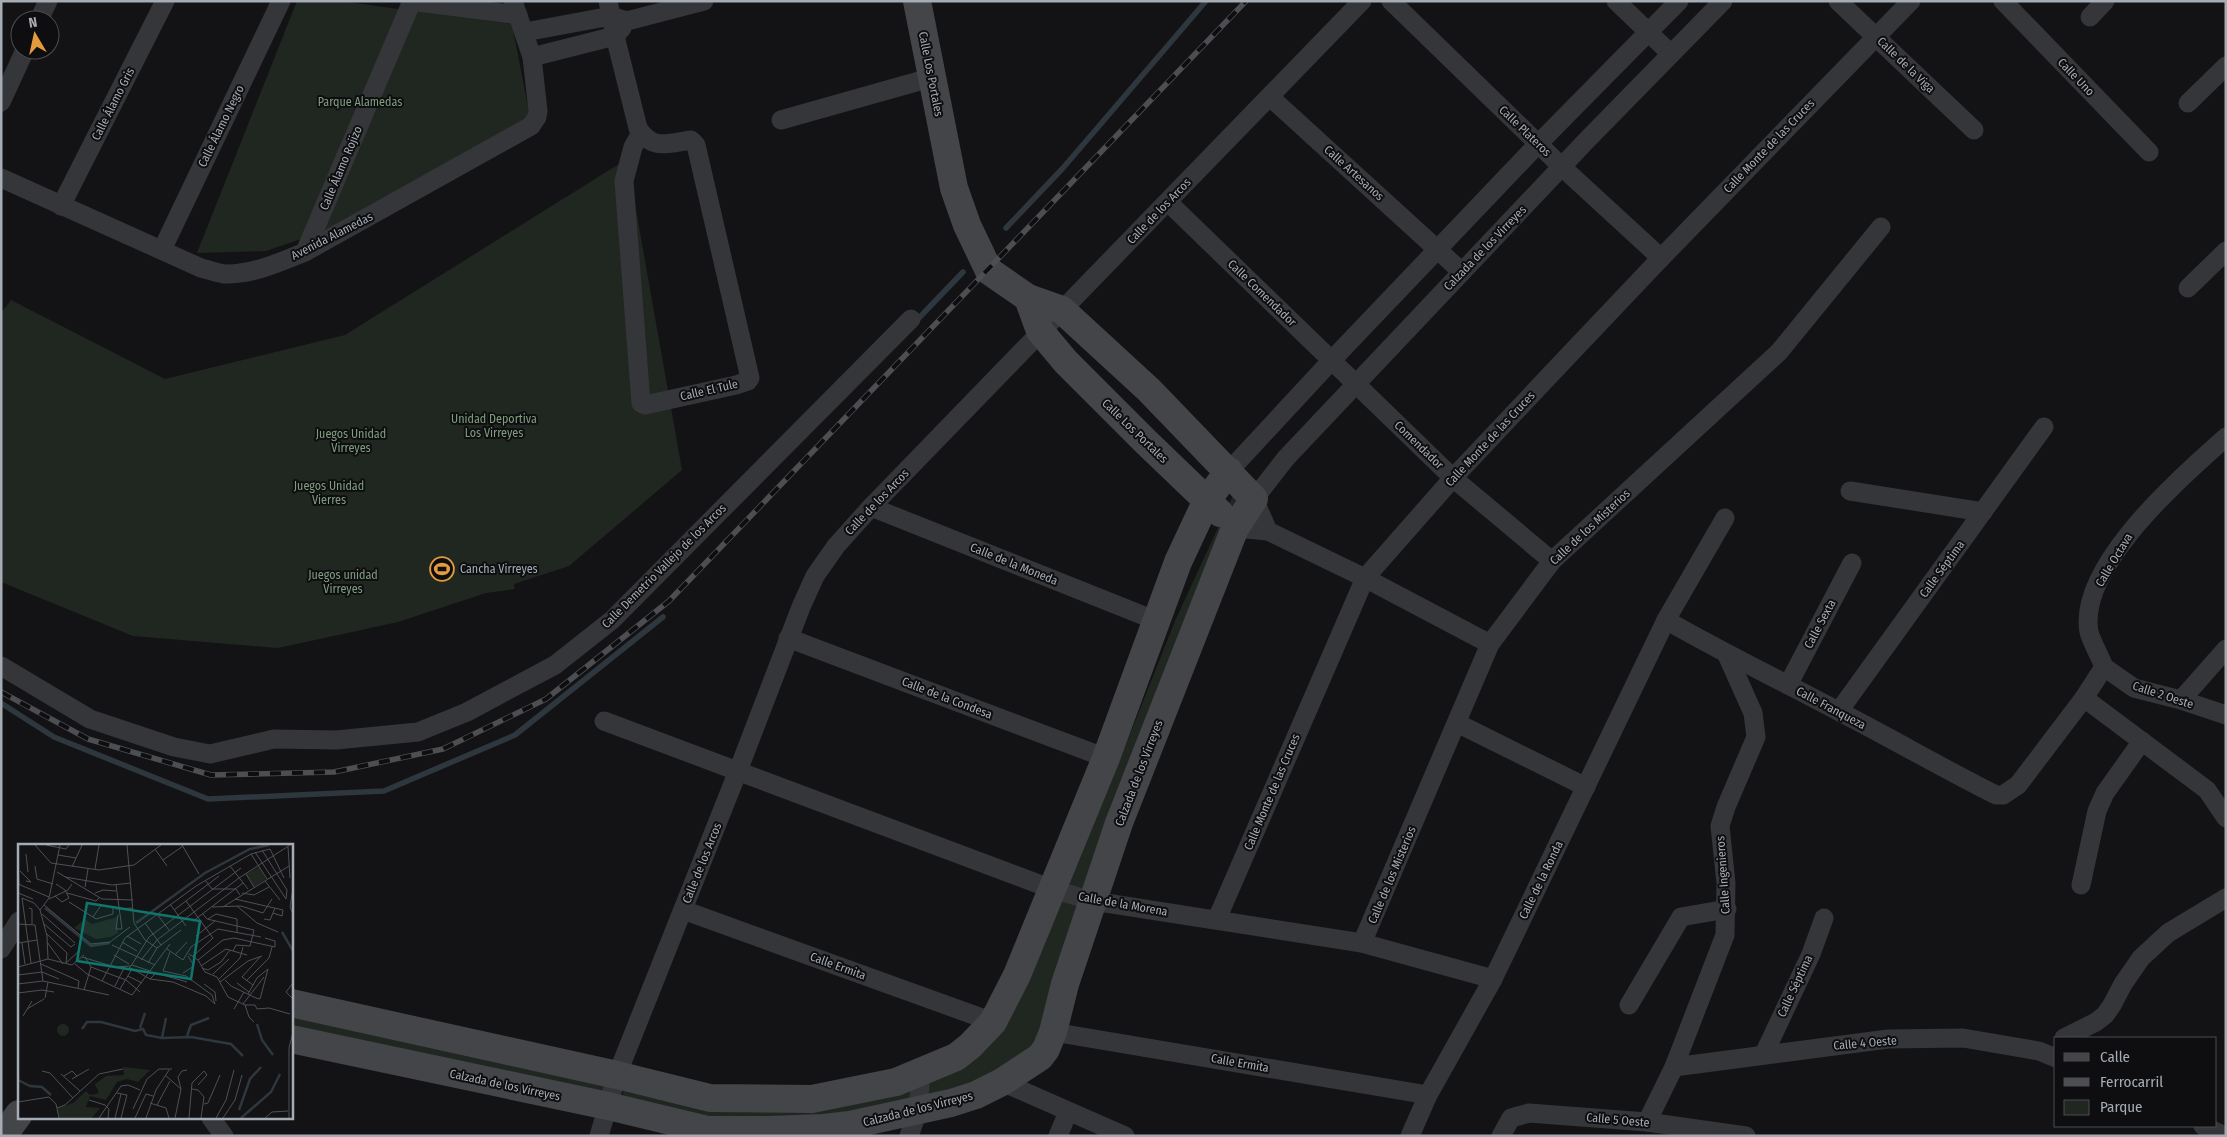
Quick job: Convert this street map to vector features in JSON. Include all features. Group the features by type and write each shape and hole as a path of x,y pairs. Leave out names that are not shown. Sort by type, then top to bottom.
{"street":[{"name":"Calle Álamo Gris","path":"61,206 166,1"},
{"name":"Calle Álamo Negro","path":"162,250 281,1"},
{"path":"411,1 519,16 615,13 704,1"},
{"name":"Calle Álamo Rojizo","path":"305,252 411,1"},
{"name":"Calle Los Portales","path":"917,1 930,78 954,188 967,225 989,270 1028,298 1062,310 1149,390 1254,499 1268,531"},
{"name":"Calle de los Arcos","path":"599,1136 617,1075 738,771 788,638 815,576 836,546 871,506 953,424 1040,331 1168,202 1362,1"},
{"name":"Calle Plateros","path":"1391,1 1562,167 1661,258"},
{"path":"1616,1 1671,54"},
{"path":"292,1003 617,1075 710,1098 812,1099 896,1082 956,1056 970,1046 992,1022 1017,975 1106,758 1178,562 1207,500 1229,471 1331,361 1538,144 1648,31 1680,1"},
{"name":"Calzada de los Virreyes","path":"292,1039 608,1106 708,1130 737,1131 823,1128 879,1120 914,1123 1002,1082 1040,1057 1046,1049 1053,1032 1065,984 1119,823 1235,528 1254,499 1286,458 1562,167 1723,1"},
{"name":"Calle de la Viga","path":"1838,1 1974,130"},
{"name":"Calle Monte de las Cruces","path":"1218,919 1365,578 1453,478 1661,258 1911,1"},
{"name":"Calle Uno","path":"2003,1 2149,152"},
{"path":"2090,17 2105,1"},
{"path":"615,13 614,36 638,128 641,133"},
{"name":"Avenida Alamedas","path":"1,178 201,268 224,274 264,267 305,252 531,126 537,117 538,110 532,56 519,16"},
{"path":"532,56 614,36"},
{"path":"1,102 20,60"},
{"path":"2188,103 2226,66"},
{"path":"781,120 930,78"},
{"name":"Calle Artesanos","path":"1270,96 1462,272"},
{"name":"Calle El Tule","path":"641,133 644,138 653,143 691,140 696,145 750,378 748,381 736,385 645,405 641,403 640,394 624,181 633,147 641,133"},
{"name":"Calle Comendador","path":"1168,202 1356,385"},
{"name":"Calle de los Misterios","path":"1362,944 1490,644 1552,561 1779,352 1881,227"},
{"path":"2188,288 2226,252"},
{"name":"Calle Los Portales","path":"1028,298 1040,331 1066,362 1235,528"},
{"name":"Calle Demetrio Vallejo de los Arcos","path":"1,666 90,719 174,747 210,754 274,739 336,740 418,732 467,712 555,665 612,620 911,319"},
{"name":"Comendador","path":"1356,385 1453,478 1552,561"},
{"name":"Calle Séptima","path":"1839,711 2044,427"},
{"name":"Calle Octava","path":"2104,667 2090,632 2089,614 2093,595 2108,564 2141,519 2172,486 2226,437"},
{"path":"1850,491 1983,512"},
{"name":"Calle de la Moneda","path":"871,506 1157,621"},
{"name":"Calle de la Ronda","path":"1410,1136 1428,1095 1493,979 1666,620 1725,518"},
{"path":"1235,528 1268,531 1365,578 1490,644"},
{"name":"Calle Sexta","path":"1788,685 1852,563"},
{"name":"Calle Franqueza","path":"1666,620 1727,656 1839,711 1906,749 1996,795 2003,795 2018,785 2084,698"},
{"name":"Calle de la Condesa","path":"788,638 1106,758"},
{"path":"2180,700 2226,649"},
{"name":"Calle Ingenieros","path":"1647,1122 1674,1066 1725,935 1727,909 1720,826 1726,807 1756,737 1753,713 1727,656"},
{"path":"2104,667 2084,698 2207,790 2226,818"},
{"name":"Calle 2 Oeste","path":"2104,667 2134,688 2180,700 2226,716"},
{"name":"Calle de la Morena","path":"604,721 1052,889 1093,901 1218,919 1362,944 1493,979"},
{"path":"1457,723 1586,787"},
{"path":"2081,885 2097,812 2106,793 2142,741"},
{"path":"2066,1037 2096,1022 2105,1015 2122,984 2141,958 2168,933 2226,898"},
{"path":"1629,1005 1681,918 1727,909"},
{"name":"Calle Ermita","path":"683,910 992,1022"},
{"name":"Calle Séptima","path":"1764,1054 1811,954 1824,918"},
{"path":"1,949 18,923"},
{"name":"Calle Ermita","path":"1053,1032 1428,1095"},
{"name":"Calle 4 Oeste","path":"1674,1066 1896,1039 1963,1038 2047,1054"},
{"path":"914,1123 921,1072"},
{"path":"1002,1082 1125,1136"},
{"path":"1058,1136 1068,1112"},
{"name":"Calle 5 Oeste","path":"1501,1136 1511,1118 1529,1113 1647,1122 1746,1136"},
{"path":"3,1136 18,1115"},
{"path":"212,1120 224,1136"},
{"path":"2205,1127 2225,1136"}],"green space":[{"name":"Parque Alamedas","path":"297,1 339,1 512,24 530,117 330,229 266,251 197,253"},
{"name":"Unidad Deportiva Los Virreyes","path":"627,159 682,470 569,566 514,584 515,589 486,593 398,622 278,648 133,636 1,582 1,313 11,300 165,379 345,335"},
{"path":"1235,491 1253,506 1098,892 1056,1054 857,1131 620,1111 625,1080 712,1100 905,1082 1007,1020 1119,762 1175,621"},
{"path":"292,1006 618,1078 613,1109 292,1045"}],"waterway":[{"path":"1006,228 1063,168 1206,1"},
{"path":"916,321 963,272"},
{"path":"1,703 54,737 208,799 384,791 515,735 663,617"}],"railway":[{"path":"1,692 88,739 211,775 334,772 443,749 546,699 669,601 1246,1"}],"place":[{"name":"Cancha Virreyes","path":"442,569"}],"park label":[{"name":"Juegos Unidad Virreyes","path":"351,441"},
{"name":"Juegos Unidad Vierres","path":"329,493"},
{"name":"Juegos unidad Virreyes","path":"343,582"}]}
